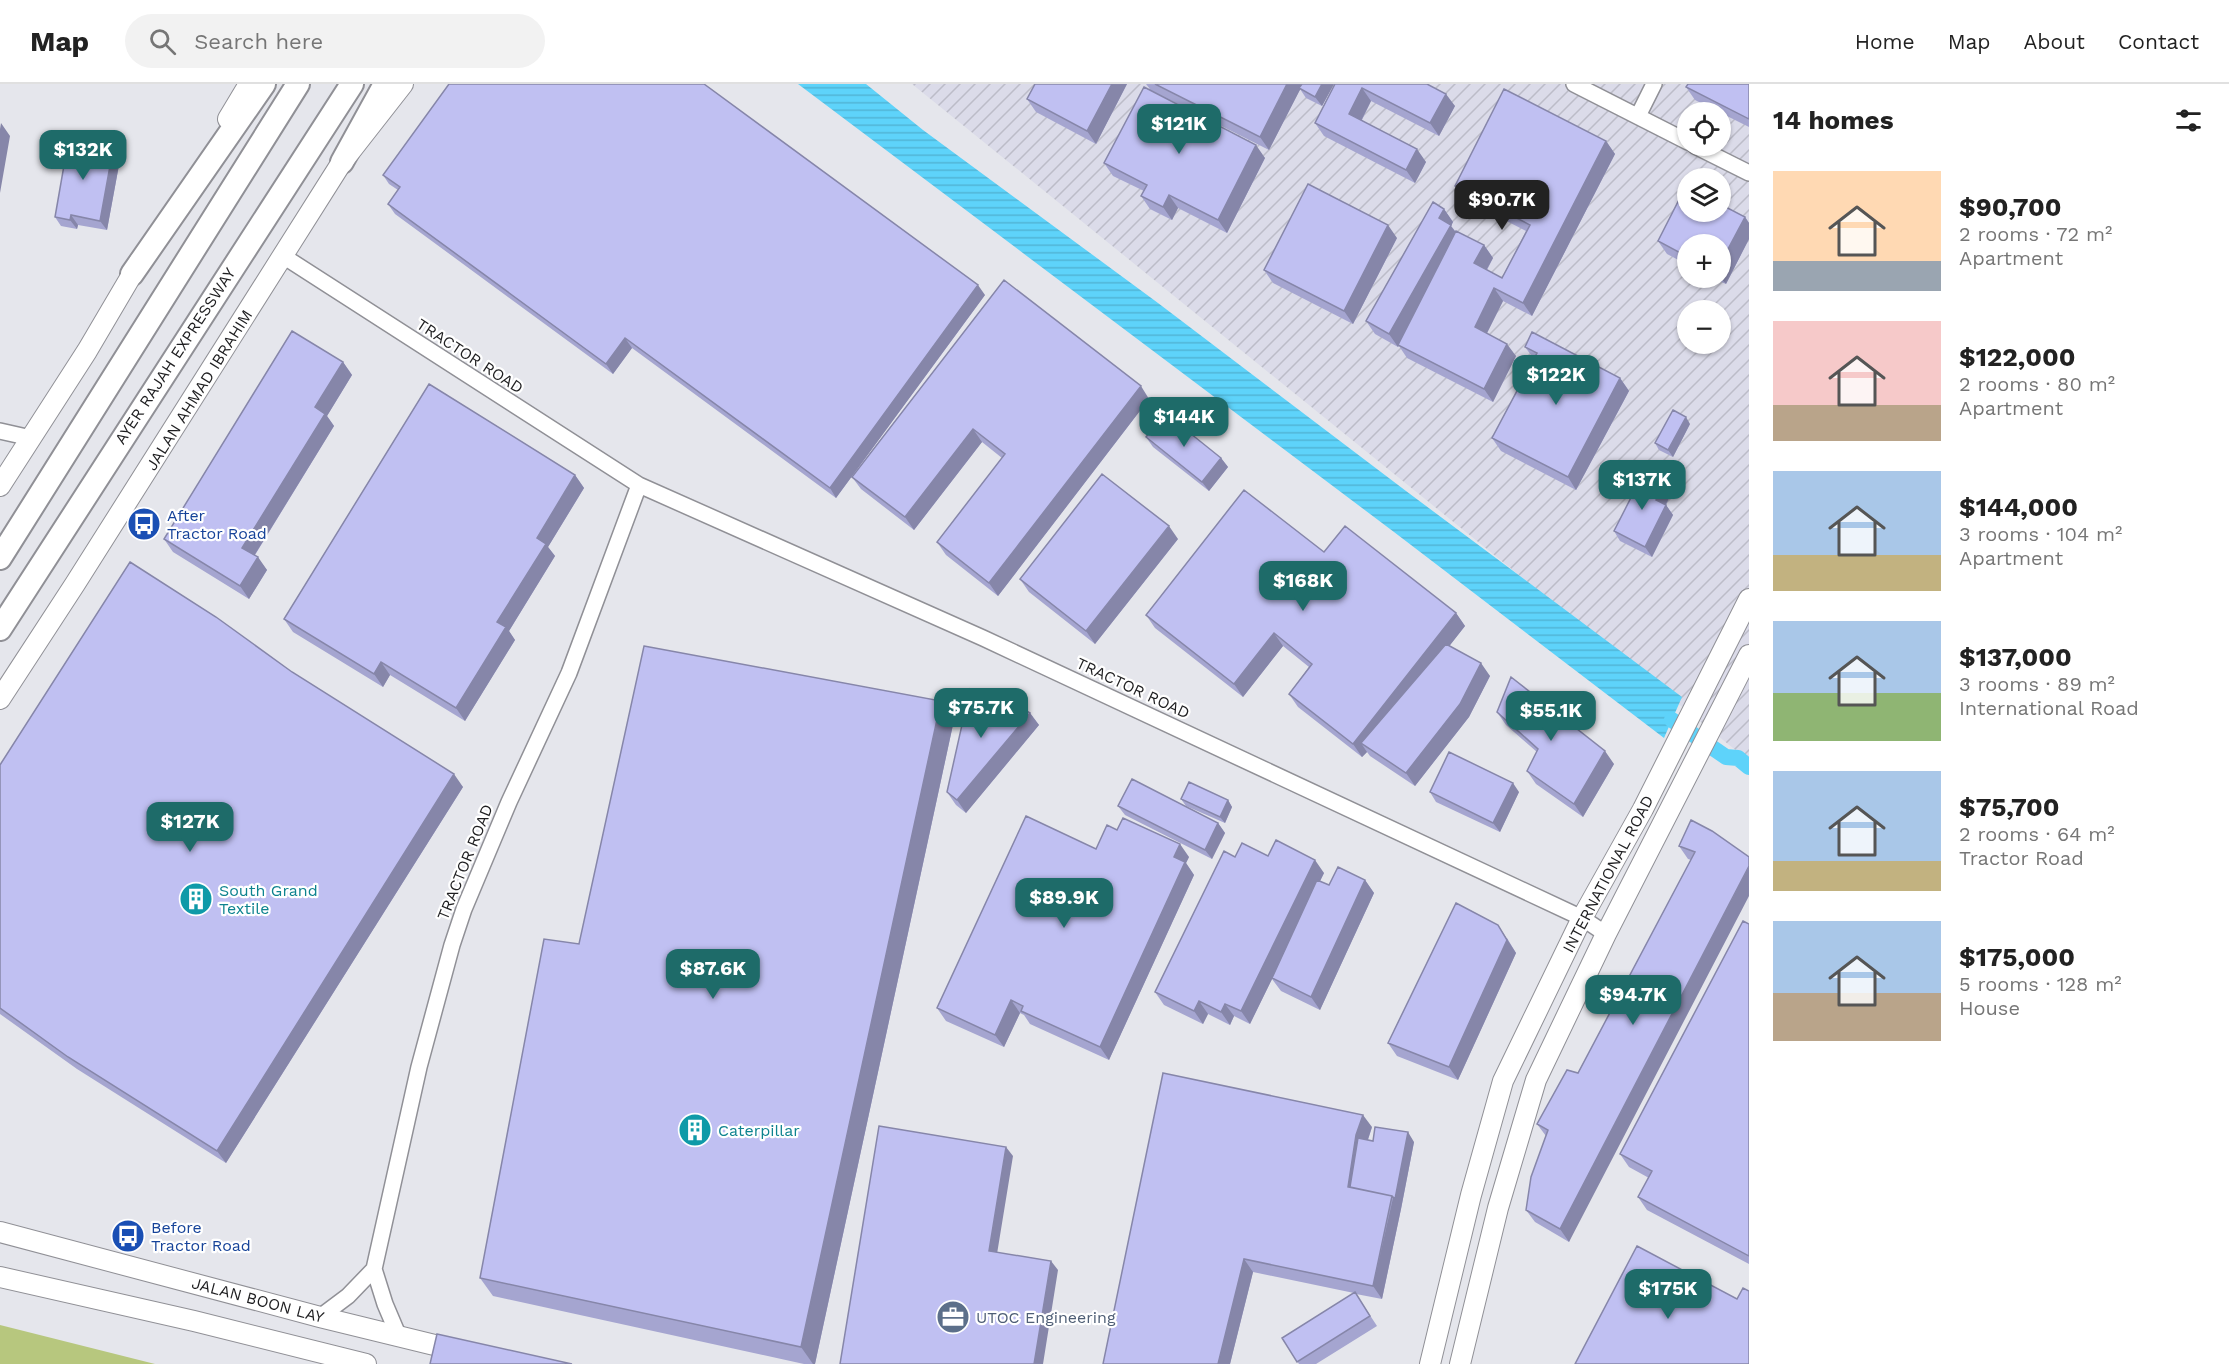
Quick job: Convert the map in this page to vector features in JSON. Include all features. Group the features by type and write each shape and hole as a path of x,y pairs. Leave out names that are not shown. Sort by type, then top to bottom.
{"highway":[{"path":"132,274 264,84"},
{"path":"0,558 298,84"},
{"name":"AYER RAJAH EXPRESSWAY","path":"0,629 352,84"},
{"path":"342,162 386,84"}],"main road":[{"path":"0,486 249,84"},
{"name":"JALAN AHMAD IBRAHIM","path":"0,699 82,574 342,162 403,84"},
{"name":"INTERNATIONAL ROAD","path":"1430,1364 1471,1195 1503,1081 1582,918 1671,756 1749,599"},
{"name":"INTERNATIONAL ROAD","path":"1460,1364 1498,1208 1536,1080 1606,934 1749,655"},
{"name":"JALAN BOON LAY","path":"0,1232 320,1317 474,1354"},
{"path":"0,1277 194,1321 366,1364"}],"street":[{"path":"1574,84 1677,136"},
{"path":"1638,116 1654,84"},
{"path":"1715,156 1749,173"},
{"name":"TRACTOR ROAD","path":"284,256 639,485 983,638 1582,918 1606,934"},
{"path":"0,432 31,438"},
{"name":"TRACTOR ROAD","path":"399,1337 385,1304 375,1269 419,1067 464,909 509,802 569,673 639,485"},
{"path":"320,1317 348,1296 375,1269"}],"shaded area":[{"path":"912,84 1749,84 1749,761"}],"green space":[{"path":"0,1325 155,1364 0,1364"}],"water":[{"path":"798,84 866,84 923,130 1158,303 1682,697 1664,738 1394,532"}],"building":[{"path":"449,84 704,84 978,285 830,488 625,338 606,364 388,204 400,187 383,175"},
{"path":"1035,84 1112,84 1087,131 1027,99"},
{"path":"1155,84 1287,84 1260,137"},
{"path":"1302,84 1322,84 1315,97 1299,88"},
{"path":"1335,84 1427,84 1446,94 1430,123 1362,88 1349,114 1417,149 1406,170 1315,123"},
{"path":"1688,84 1749,84 1749,119 1731,110 1731,102 1716,102 1686,87"},
{"path":"1144,87 1256,145 1218,220 1169,195 1163,207 1141,196 1147,185 1104,163"},
{"path":"1504,89 1606,141 1523,303 1494,288 1475,327 1507,344 1484,389 1398,345 1456,231 1484,245 1474,263 1502,278 1530,225 1455,186"},
{"path":"70,131 86,134 83,150 112,155 100,221 71,215 70,220 55,217"},
{"path":"1308,184 1388,225 1344,311 1264,270"},
{"path":"1433,202 1444,209 1439,218 1451,225 1389,334 1366,321"},
{"path":"1677,204 1677,222 1731,222 1731,210 1745,217 1731,243 1731,234 1677,234 1677,251 1658,241"},
{"path":"1004,280 1141,386 989,583 937,542 1005,454 973,429 905,517 852,477"},
{"path":"292,331 343,362 315,407 325,414 242,548 258,557 240,586 164,539"},
{"path":"1532,332 1620,378 1568,477 1492,438 1537,353 1525,347"},
{"path":"429,384 575,475 537,538 546,544 497,622 506,627 456,708 381,662 374,674 284,619"},
{"path":"1673,410 1686,417 1668,450 1655,443"},
{"path":"1165,413 1221,458 1202,482 1146,437"},
{"path":"1644,472 1665,483 1656,500 1666,505 1645,547 1614,531"},
{"path":"1102,474 1169,526 1086,631 1020,579"},
{"path":"1244,490 1324,552 1345,526 1456,613 1353,744 1289,694 1312,664 1274,633 1234,684 1146,615"},
{"name":"South Grand Textile","path":"130,562 216,617 292,672 454,774 217,1151 68,1057 0,1008 0,765"},
{"path":"1446,644 1481,663 1460,704 1406,773 1361,743"},
{"name":"Caterpillar","path":"644,646 941,701 801,1347 480,1278 544,939 579,944"},
{"path":"1511,677 1605,751 1574,804 1527,771 1538,749 1497,712"},
{"path":"970,689 1001,712 1009,700 1030,713 957,800 947,792"},
{"path":"1449,752 1513,783 1493,823 1430,792"},
{"path":"1132,779 1218,823 1205,850 1118,806"},
{"path":"1189,782 1228,800 1220,817 1181,799"},
{"path":"1026,816 1096,849 1107,825 1117,830 1123,818 1180,844 1174,857 1185,862 1100,1047 1021,1011 1023,1006 1011,1000 995,1035 937,1008"},
{"path":"1691,820 1712,831 1749,857 1749,866 1560,1229 1526,1210 1531,1177 1548,1130 1537,1124 1567,1070 1578,1073 1695,852 1679,846"},
{"path":"1276,840 1315,860 1241,1011 1225,1004 1221,1012 1199,1001 1194,1011 1155,992 1224,851 1235,857 1242,843 1268,856"},
{"path":"1338,867 1365,880 1311,997 1272,978 1317,880 1329,885"},
{"path":"1456,903 1498,925 1507,940 1449,1067 1388,1043"},
{"path":"1743,921 1749,924 1749,1256 1638,1197 1652,1171 1620,1154"},
{"path":"1163,1073 1363,1115 1356,1135 1348,1187 1392,1196 1373,1286 1244,1259 1218,1364 1103,1364"},
{"path":"879,1126 1006,1147 989,1251 1051,1261 1034,1364 840,1364"},
{"path":"1375,1127 1408,1132 1395,1199 1392,1196 1350,1187 1358,1138 1373,1141"},
{"path":"1637,1246 1737,1299 1743,1288 1749,1291 1749,1364 1575,1364"},
{"path":"1355,1292 1370,1316 1297,1362 1282,1338"},
{"path":"437,1334 572,1364 430,1364"}],"waterway":[{"path":"1672,720 1726,757 1738,758 1749,767"}],"place":[{"name":"After Tractor Road","path":"144,524"},
{"name":"South Grand Textile","path":"196,899"},
{"name":"Caterpillar","path":"695,1130"},
{"name":"Before Tractor Road","path":"128,1236"},
{"name":"UTOC Engineering","path":"953,1317"}]}
